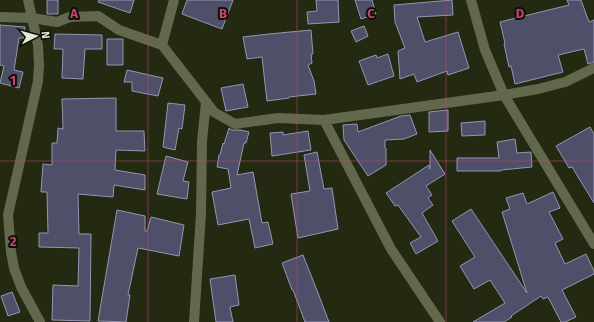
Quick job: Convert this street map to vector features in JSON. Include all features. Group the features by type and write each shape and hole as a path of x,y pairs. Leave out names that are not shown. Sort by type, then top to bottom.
{"street":[{"path":"28,0 38,45 38,81 4,214 14,268 21,287 40,322"},
{"path":"162,45 174,0"},
{"path":"471,0 485,50 504,95 594,244"},
{"path":"0,17 32,18 57,22 70,17 98,16 119,30 162,45 214,112 235,124 278,118 324,120 504,95 538,89 565,82 594,68"},
{"path":"194,322 201,214 202,141 206,102"},
{"path":"324,120 391,249 440,322"}],"building":[{"path":"47,0 58,0 58,14 47,14"},
{"path":"99,0 134,0 130,13 98,2"},
{"path":"187,0 233,0 222,29 182,14"},
{"path":"316,0 338,0 339,22 308,24 307,12 317,11"},
{"path":"355,0 372,0 376,14 361,19"},
{"path":"452,0 453,15 417,17 425,42 458,32 469,68 448,75 447,71 417,82 414,74 400,79 398,51 405,48 395,22 394,5"},
{"path":"567,0 581,0 589,22 594,20 594,62 588,64 584,49 558,55 563,72 515,84 511,66 509,67 500,22 569,5"},
{"path":"0,25 25,27 24,38 19,38 14,70 23,72 19,88 0,83 4,66 0,65"},
{"path":"364,26 368,36 356,42 351,31"},
{"path":"311,30 313,54 311,54 312,63 308,65 314,81 316,94 267,101 262,57 247,59 243,37"},
{"path":"55,34 102,35 102,49 85,49 83,79 62,78 63,49 54,49"},
{"path":"107,39 123,39 123,65 107,65"},
{"path":"388,54 394,76 368,85 359,61 376,55 377,58"},
{"path":"127,70 163,78 158,96 132,91 132,82 124,82"},
{"path":"243,84 248,107 226,111 221,88"},
{"path":"116,98 116,131 144,131 145,151 116,150 115,170 145,175 145,190 114,185 113,197 78,194 79,234 91,234 90,321 52,320 53,285 78,286 79,248 39,247 39,233 48,233 47,192 41,192 43,164 52,165 52,143 57,143 58,128 63,129 62,99"},
{"path":"168,103 185,105 182,129 179,128 175,150 163,147"},
{"path":"448,110 448,131 429,132 429,112"},
{"path":"410,115 417,134 404,139 385,140 384,146 386,148 386,165 368,176 344,140 343,125 357,124 358,132 401,116"},
{"path":"485,121 485,135 462,136 461,123"},
{"path":"590,127 594,134 594,203 572,167 569,168 556,146"},
{"path":"229,128 232,130 249,132 246,143 244,143 237,175 253,172 262,223 268,222 273,244 255,248 249,219 218,225 212,192 231,188 228,169 217,167 219,155"},
{"path":"308,131 311,150 272,156 270,133 283,132 283,135"},
{"path":"515,139 517,153 531,152 532,167 501,171 457,171 457,158 499,158 497,142"},
{"path":"430,150 445,174 426,186 432,195 428,198 433,205 422,213 438,241 416,254 410,243 421,237 398,205 395,206 386,193 429,165 430,169"},
{"path":"317,152 324,189 332,188 338,229 298,238 291,194 310,191 304,155"},
{"path":"166,156 188,162 183,181 189,182 187,199 157,194"},
{"path":"553,192 560,208 549,212 563,239 555,243 565,264 586,254 594,271 594,274 562,290 576,317 565,322 561,322 548,297 543,299 541,296 504,322 473,322 505,303 490,280 474,289 460,266 475,257 452,221 471,209 527,293 502,212 510,209 506,198 523,193 527,204"},
{"path":"117,210 145,216 145,231 147,231 151,217 184,225 179,256 138,248 128,295 130,295 126,322 98,321"},
{"path":"303,255 329,322 305,322 292,290 282,263"},
{"path":"235,275 239,305 230,307 233,322 216,322 210,279"},
{"path":"12,292 20,312 8,316 1,296"}]}
